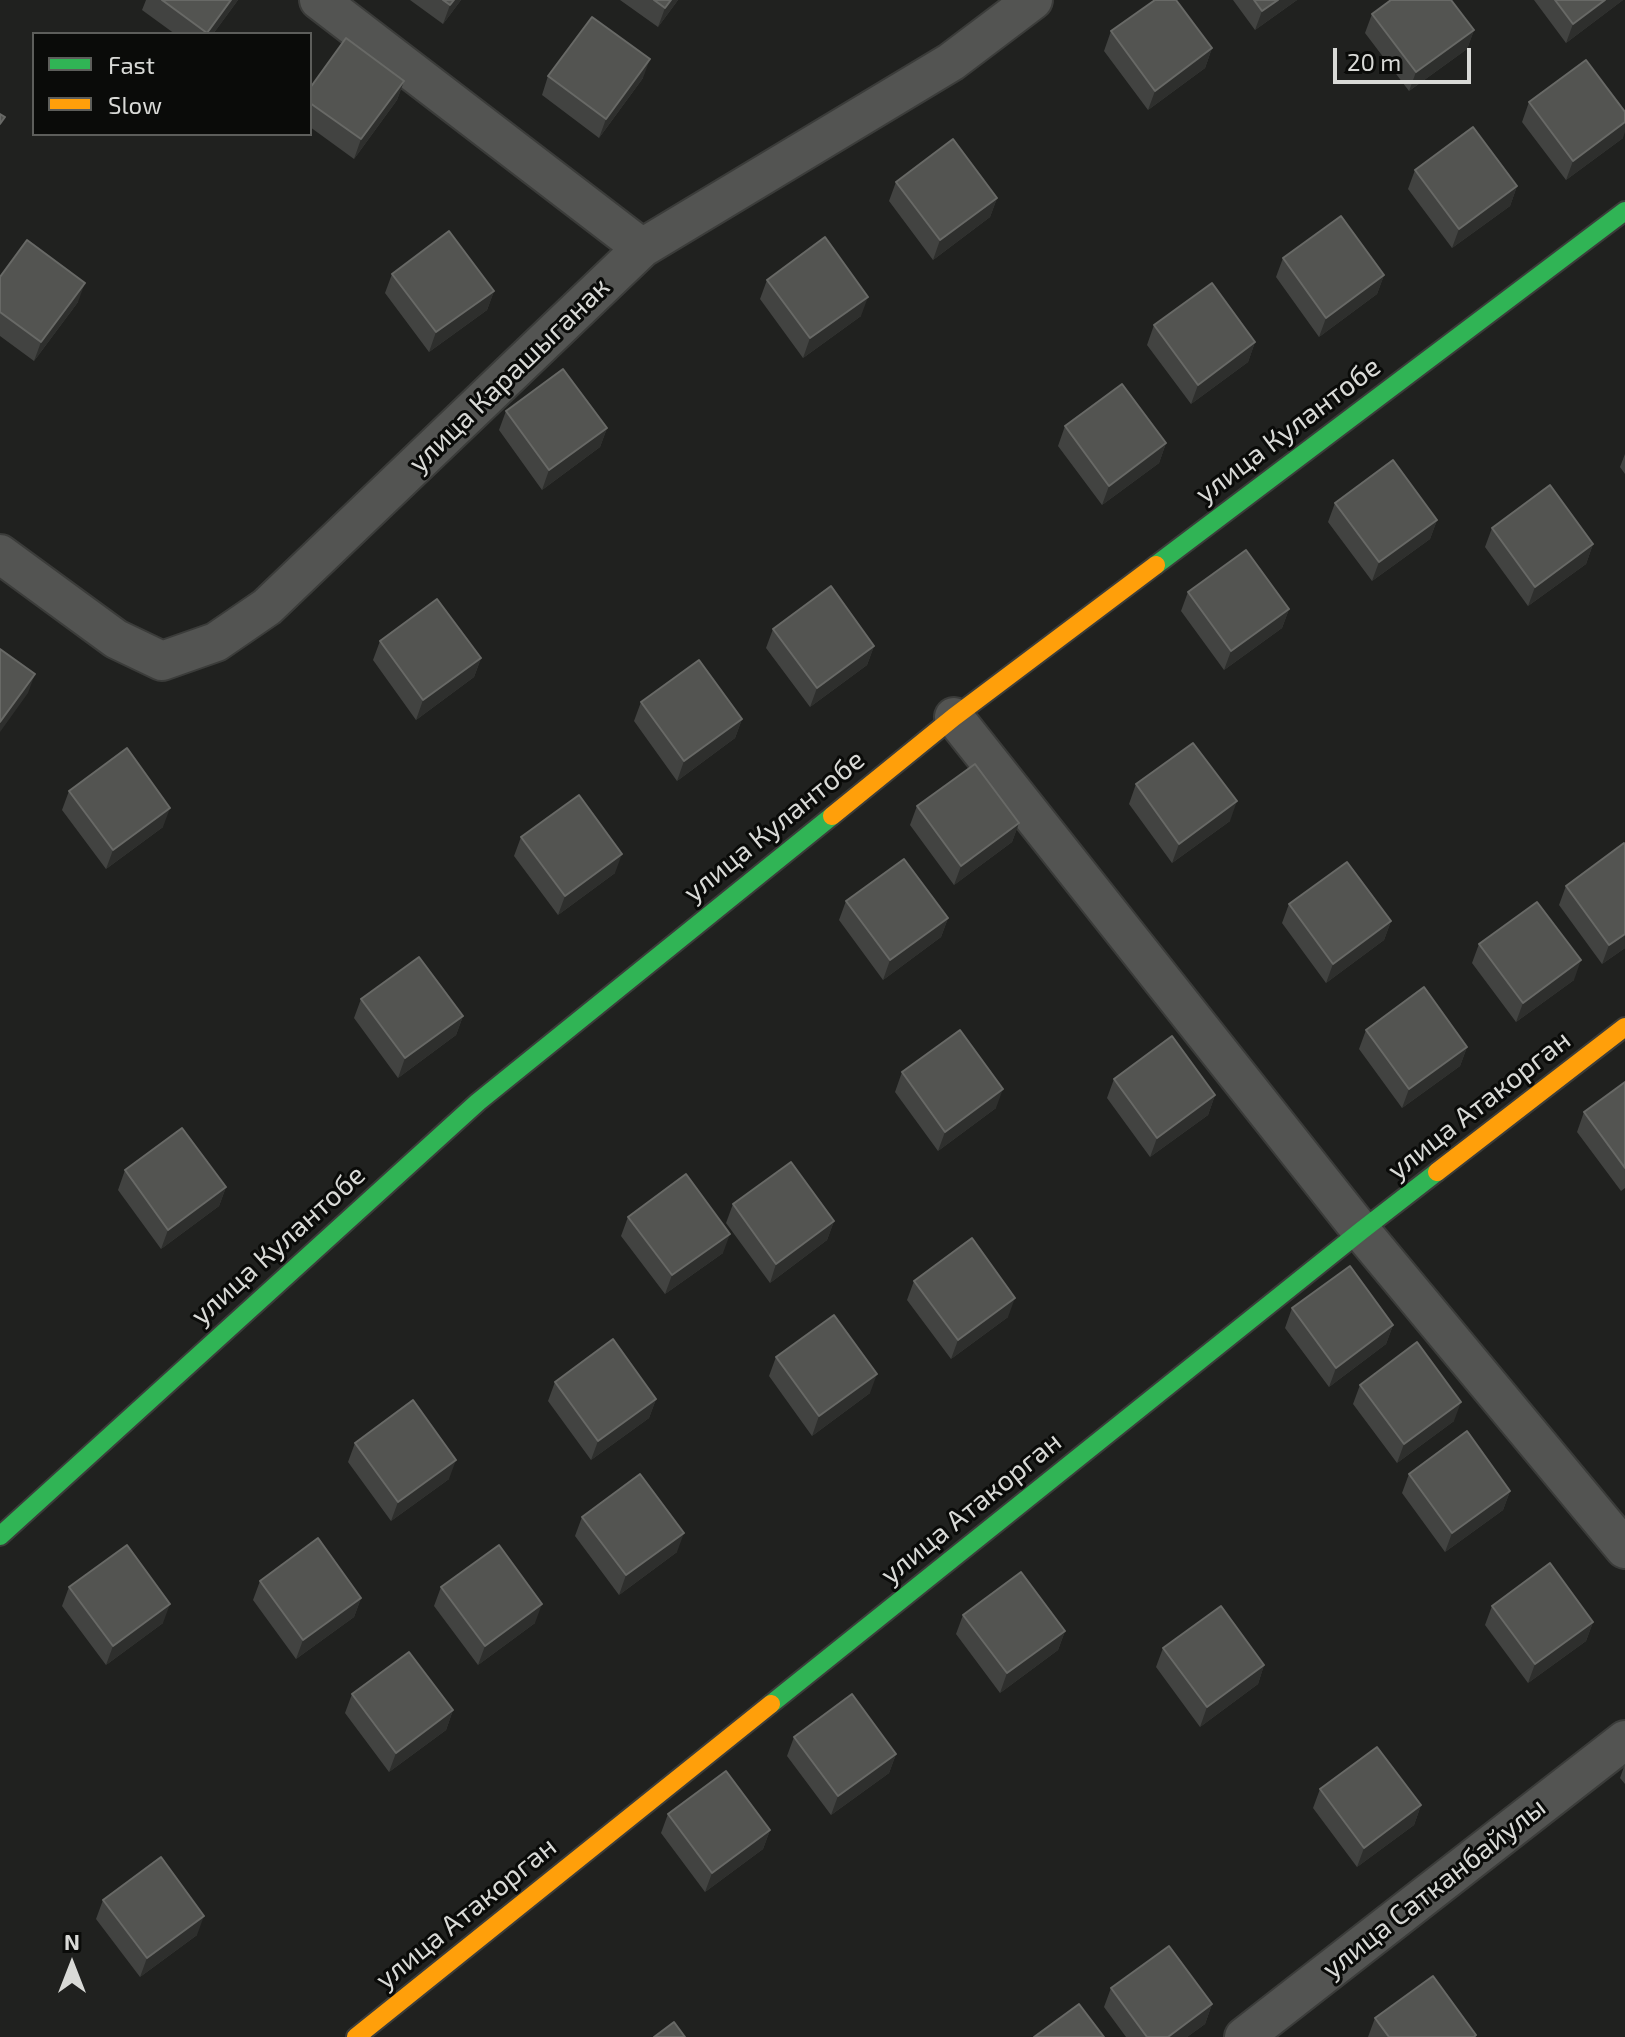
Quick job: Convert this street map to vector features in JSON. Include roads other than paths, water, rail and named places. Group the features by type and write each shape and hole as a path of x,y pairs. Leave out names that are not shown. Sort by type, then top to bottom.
{"street":[{"path":"319,0 642,248"},
{"name":"улица Карашыганак","path":"0,554 116,639 162,661 216,642 267,607 642,248 951,62 1033,0"},
{"name":"улица Кулантобе","path":"0,1536 478,1102 954,717 1625,211"},
{"path":"954,717 1361,1231 1625,1549"},
{"name":"улица Атакорган","path":"356,2037 1361,1231 1625,1027"},
{"name":"улица Сатканбайулы","path":"1244,2037 1625,1740"}]}
